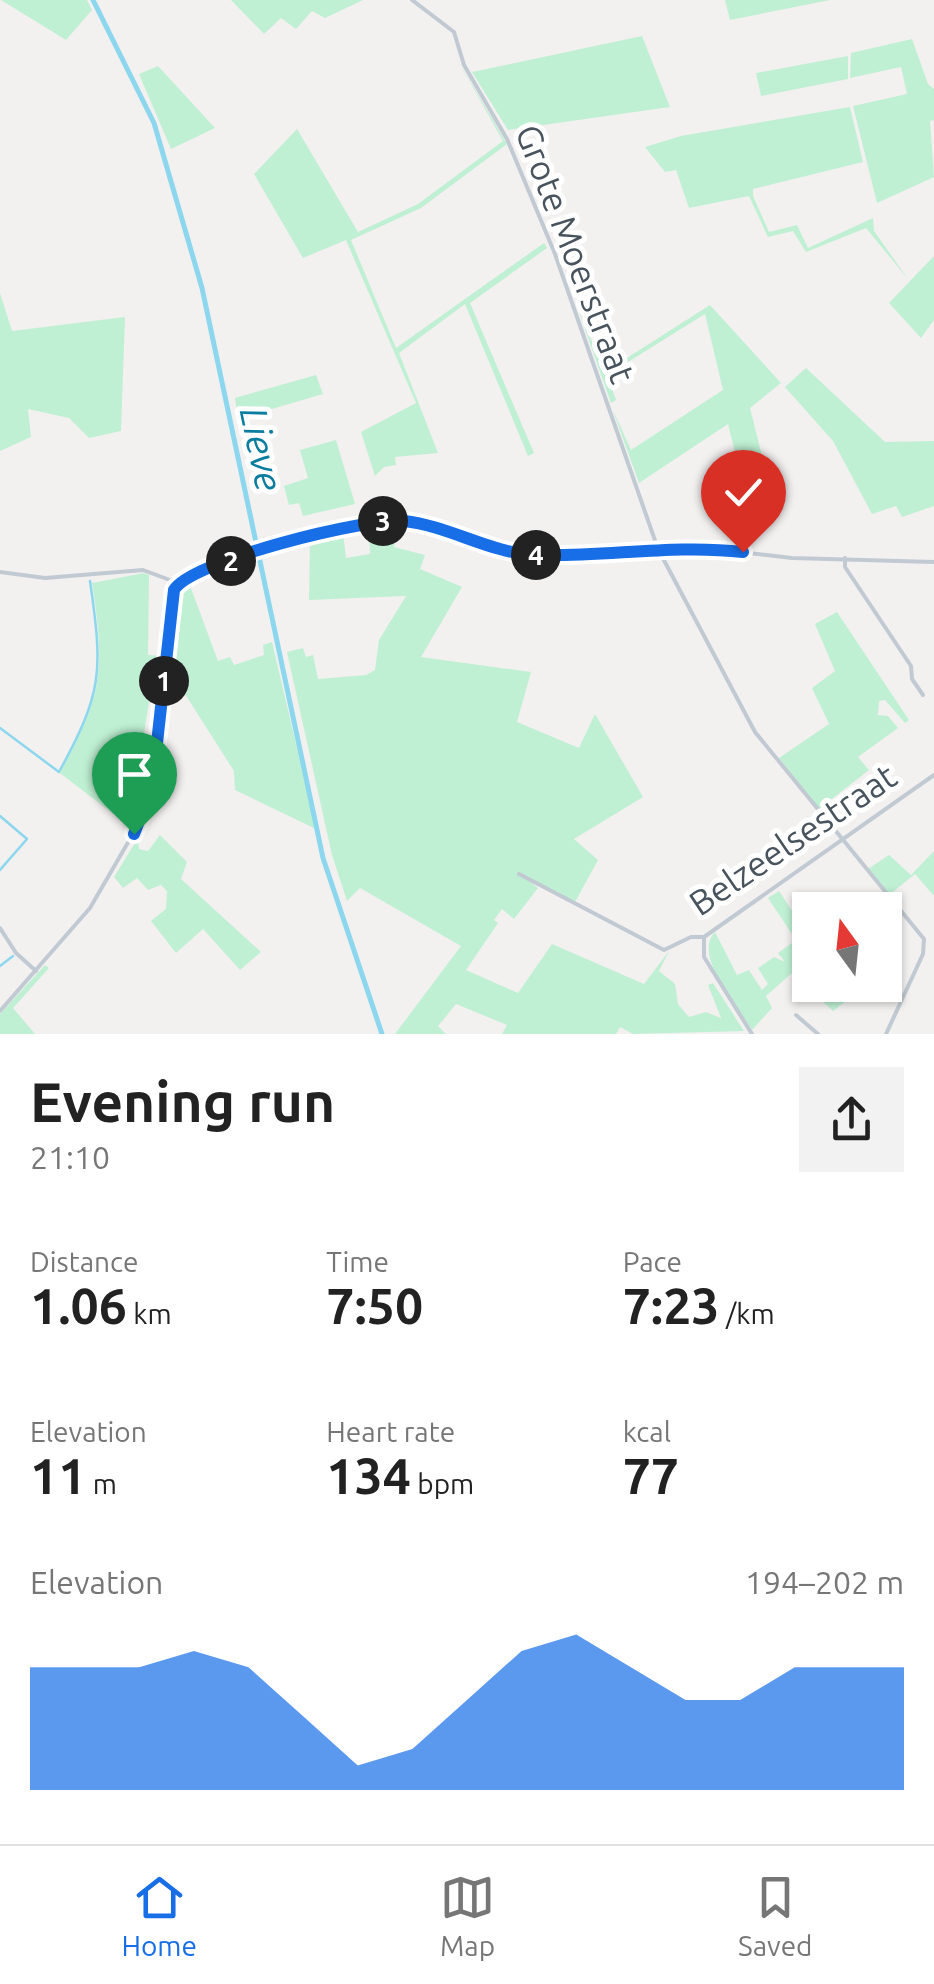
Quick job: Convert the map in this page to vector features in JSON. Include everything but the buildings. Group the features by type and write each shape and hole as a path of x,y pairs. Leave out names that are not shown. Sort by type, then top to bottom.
{"street":[{"name":"Grote Moerstraat","path":"412,0 454,32 464,65 508,139 555,254 658,549 754,732 925,943 886,1034"},
{"path":"0,572 45,578 143,570 178,583 322,532 391,521 533,555 695,547 760,556 934,562"},
{"path":"845,558 845,567 913,668 912,679 923,696"},
{"path":"0,1011 90,908 148,808 160,732 172,602 178,583"},
{"name":"Belzeelsestraat","path":"519,874 657,948 704,937 934,775"},
{"path":"0,932 36,971"},
{"path":"704,937 704,957 752,1034"},
{"path":"796,1015 818,1034"}],"green space":[{"path":"1,0 87,0 92,10 66,40"},
{"path":"231,0 363,0 325,18 312,11 296,29 281,18 264,34"},
{"path":"725,0 830,0 730,20"},
{"path":"642,36 670,107 508,130 472,72"},
{"path":"912,39 928,84 934,89 934,120 930,121 934,177 877,203 853,106 907,94 901,67 850,78 851,53"},
{"path":"848,56 848,79 761,96 756,73"},
{"path":"456,57 507,144 421,208 351,240 396,348 544,243 547,248 470,303 534,453 528,456 465,304 399,353 438,453 395,457 396,465 384,467 375,476 361,432 416,403 346,240 303,258 254,174 297,129 358,232 418,204 503,141"},
{"path":"158,66 215,128 171,149 139,74"},
{"path":"850,107 863,162 753,189 753,196 769,232 797,225 808,248 873,218 874,231 908,279 866,228 806,252 793,231 768,237 749,196 689,208 676,170 665,172 645,147 681,136"},
{"path":"934,256 934,320 921,338 889,303"},
{"path":"0,293 12,331 125,317 121,431 89,438 69,418 28,409 31,437 0,451"},
{"path":"710,305 781,383 750,408 776,511 749,510 728,424 639,483 612,408 631,450 723,390 705,314 607,375 616,400 611,403 578,309 605,372"},
{"path":"806,368 885,442 934,441 934,506 902,517 896,506 872,514 833,441 785,387"},
{"path":"316,375 323,394 238,419 235,398"},
{"path":"336,440 355,504 303,516 299,503 289,505 284,486 308,478 300,450"},
{"path":"369,532 397,533 394,547 425,555 420,569 462,587 421,657 531,672 517,722 579,748 595,714 643,797 574,839 598,860 575,902 516,871 538,888 514,919 502,909 494,920 498,923 466,970 518,993 552,944 644,984 669,951 659,971 675,984 678,1004 689,1017 706,1012 721,1018 708,985 713,983 744,1031 633,1034 620,1027 616,1034 502,1034 507,1025 456,1004 438,1026 446,1034 395,1034 461,946 360,888 347,901 332,855 287,652 303,648 306,657 313,655 318,679 366,675 375,670 379,640 406,596 309,600 310,540 343,533 346,558 370,554"},
{"path":"149,575 148,655 165,656 162,696 150,696 133,803 125,823 60,773 85,723 97,682 99,639 92,583"},
{"path":"189,583 218,661 230,657 234,665 264,655 263,645 272,642 316,829 235,790 234,771 169,669 178,596"},
{"path":"837,612 909,720 905,723 885,700 879,701 878,715 888,716 898,728 858,757 869,770 819,809 779,758 829,724 812,688 835,671 815,624"},
{"path":"160,835 187,862 181,879 261,952 240,970 203,929 176,953 151,921 166,909 167,891 161,885 148,890 137,878 123,888 114,877 138,838 139,849 148,851"},
{"path":"934,851 934,896 915,874 893,892 887,892 868,869 889,855 911,875"},
{"path":"779,891 792,911 792,934 768,898"},
{"path":"715,932 737,975 749,970 762,990 768,984 758,968 774,957 785,962 778,953 792,943 792,973 766,996 772,1008 752,1030 713,967 709,942"},
{"path":"45,965 49,968 13,1008 35,1034 0,1034 0,1014"},
{"path":"823,1002 845,1002 833,1011"}],"waterway":[{"name":"Lieve","path":"93,0 154,123 202,288 323,858 382,1034"},
{"path":"0,728 59,772 84,721 96,680 97,638 90,581"},
{"path":"0,816 27,839 0,870"},
{"path":"0,966 13,956"}],"route":[{"path":"134,834 148,808 152,788 174,590 178,583 193,575 306,536 391,521 410,522 533,555 695,547 743,552"}]}
